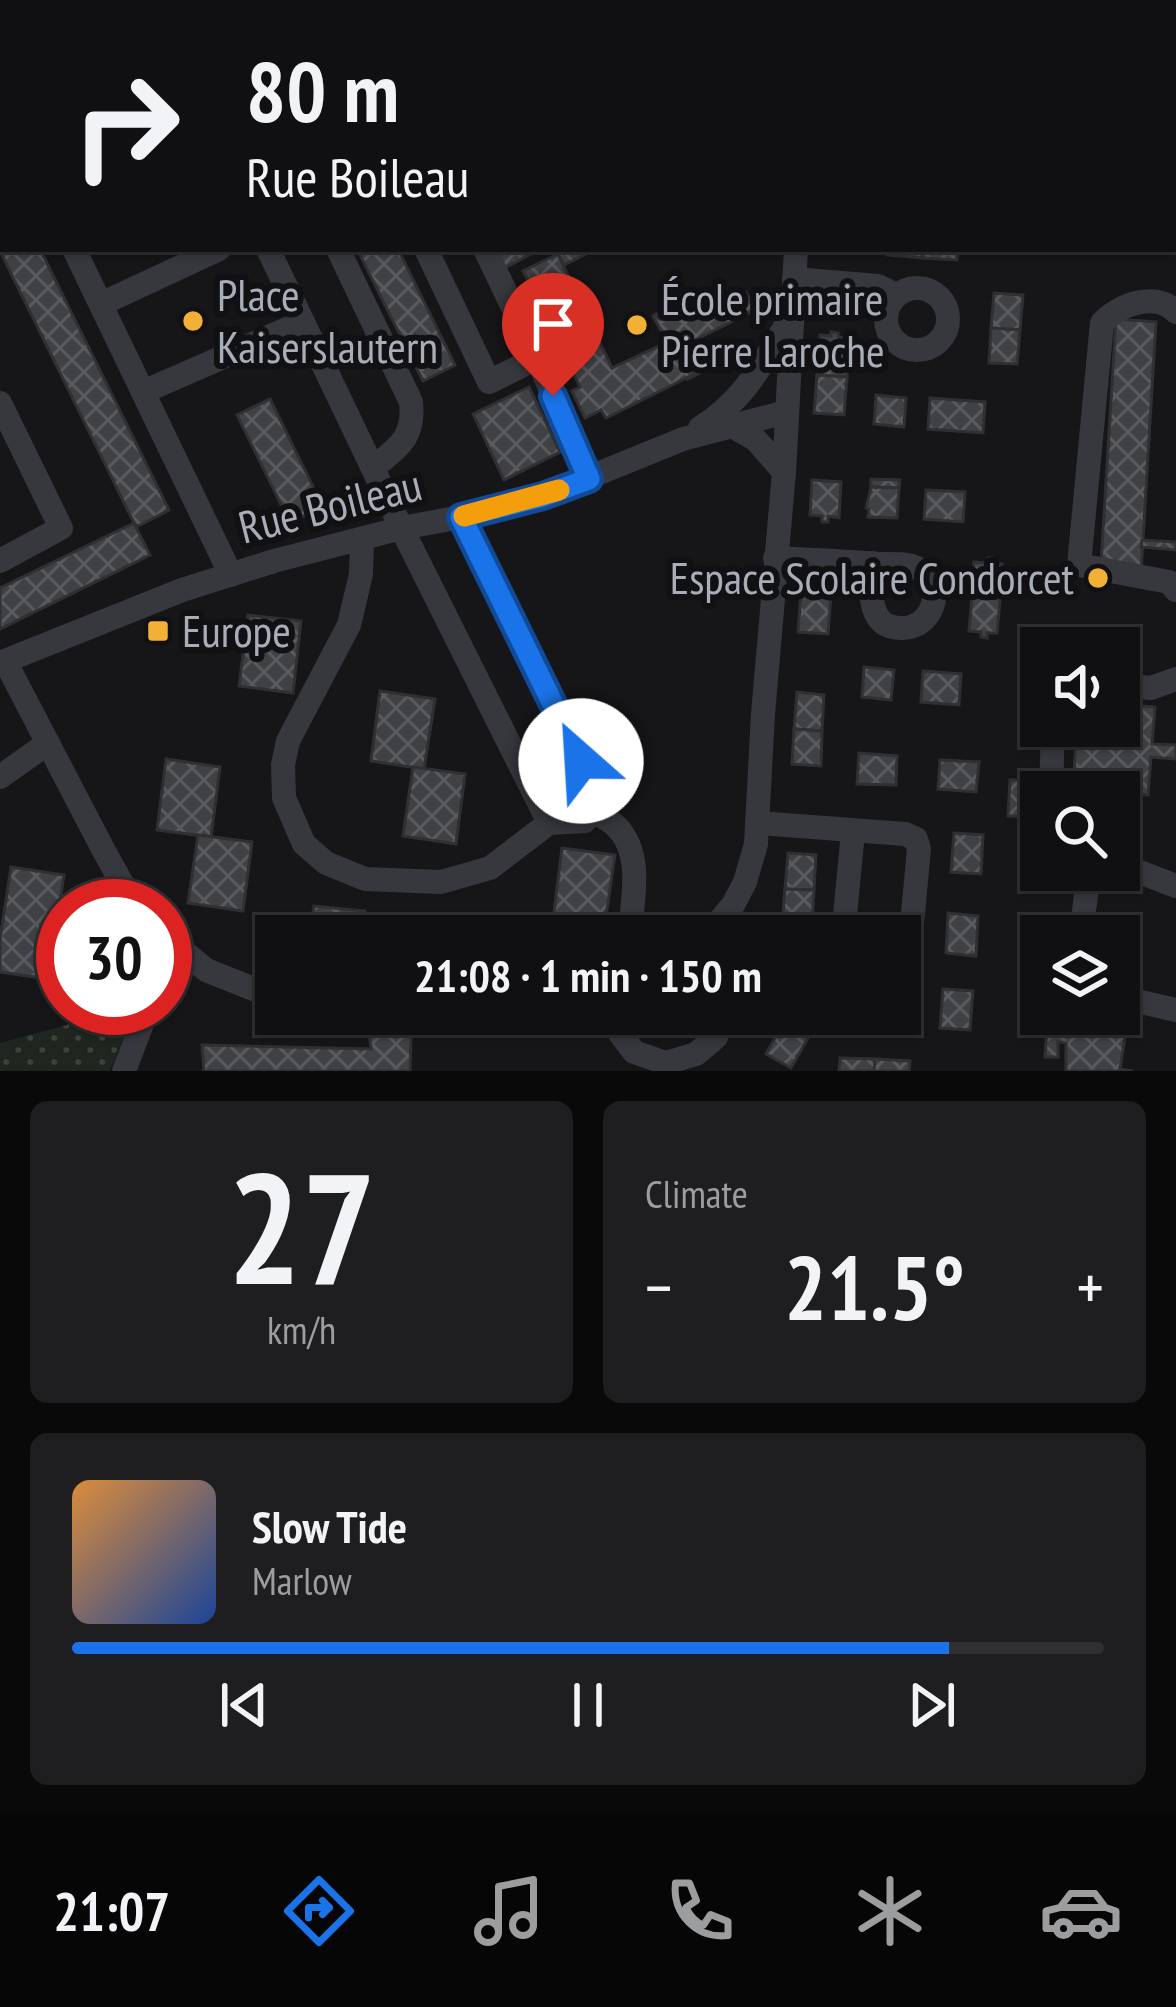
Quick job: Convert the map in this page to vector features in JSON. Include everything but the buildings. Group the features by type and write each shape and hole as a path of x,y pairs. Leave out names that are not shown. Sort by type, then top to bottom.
{"street":[{"path":"75,252 231,574"},
{"path":"101,304 213,252"},
{"path":"269,252 549,823"},
{"path":"339,252 411,402 407,438 373,468"},
{"path":"427,252 489,382 536,358"},
{"path":"485,252 589,479"},
{"path":"725,915 745,882 756,844 796,252"},
{"path":"794,279 878,286 896,295"},
{"path":"1176,312 1168,303 1144,301 1123,307 1102,323 1079,565 1169,583 1176,590"},
{"name":"Rue Boileau","path":"683,440 738,399 793,314"},
{"path":"143,392 303,322"},
{"path":"0,403 61,528 0,561"},
{"name":"Rue Boileau","path":"2,662 231,574 543,496 683,440 786,412"},
{"path":"732,426 756,440 784,472"},
{"path":"362,540 361,574 350,625 289,742 283,765 284,798 304,844 326,863 365,879 441,883 490,868 549,823 585,821 600,799 461,517"},
{"path":"775,558 872,563"},
{"path":"2,662 119,879"},
{"path":"1140,687 1176,679"},
{"path":"0,777 47,742"},
{"path":"592,811 617,827 628,845 635,880 632,912"},
{"path":"758,823 905,834 916,839 913,915"},
{"path":"846,915 853,832"},
{"path":"1140,872 1176,886"},
{"path":"734,905 735,915"},
{"path":"192,963 255,990"},
{"path":"1140,1002 1176,1010"},
{"path":"124,1071 138,1035"},
{"path":"623,1035 634,1052 666,1063 695,1054 716,1035"}],"shaded area":[{"path":"36,1033 124,1035 110,1071 0,1071 0,1043"}],"slow traffic":[{"path":"464,516 559,490"}],"place":[{"name":"Place Kaiserslautern","path":"193,321"},
{"name":"École primaire Pierre Laroche","path":"637,325"},
{"name":"Espace Scolaire Condorcet","path":"1098,578"},
{"name":"Europe","path":"158,631"}],"route":[{"path":"553,396 589,479 461,517 581,761"}]}
